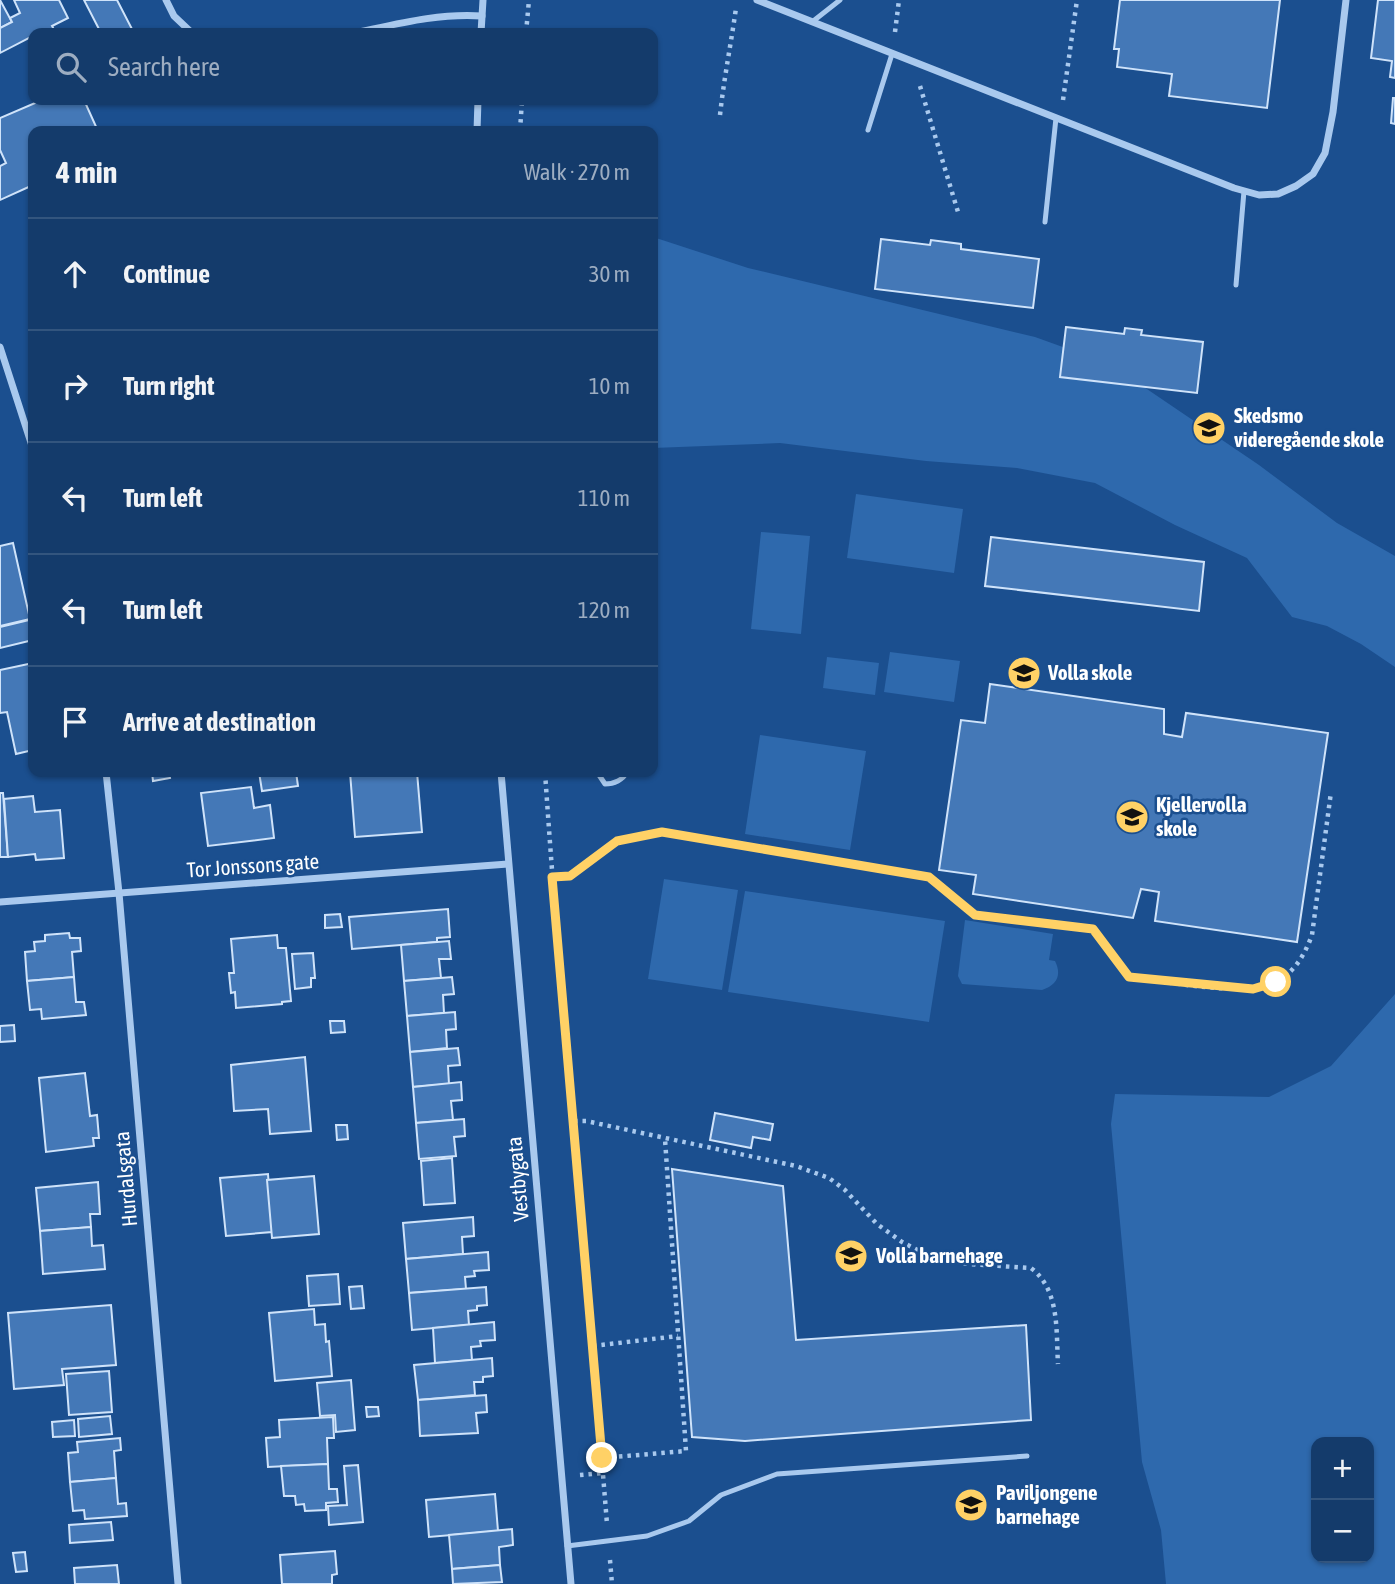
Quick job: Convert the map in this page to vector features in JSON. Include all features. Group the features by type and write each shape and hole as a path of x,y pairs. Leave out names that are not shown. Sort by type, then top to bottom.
{"street":[{"path":"166,0 174,16 187,28"},
{"path":"481,28 483,0"},
{"path":"757,0 1259,195 1278,194 1296,186 1313,174 1325,153 1333,112 1346,0"},
{"path":"378,28 420,19 482,16"},
{"path":"477,126 478,105"},
{"path":"0,347 28,434"},
{"name":"Hurdalsgata","path":"107,777 119,893 178,1584"},
{"name":"Vestbygata","path":"501,777 570,1584"},
{"name":"Tor Jonssons gate","path":"0,902 508,864"}],"lane":[{"path":"812,22 840,0"},
{"path":"867,130 892,54"},
{"path":"1045,222 1058,119"},
{"path":"1236,285 1244,191"},
{"path":"601,777 605,783 613,784 625,777"},
{"path":"567,1546 647,1536 689,1521 721,1495 777,1474 1027,1456"}],"path":[{"path":"526,28 528,0"},
{"path":"720,115 724,70 728,61 738,0"},
{"path":"892,54 899,0"},
{"path":"1058,119 1077,0"},
{"path":"912,61 957,212"},
{"path":"520,126 522,105"},
{"path":"545,777 612,1584"},
{"path":"552,877 570,876 617,841 662,832 929,877 975,915 1093,929 1129,977 1253,989 1276,982 1292,970 1306,953 1312,935 1331,792"},
{"path":"574,1121 586,1121 796,1166 830,1178 877,1224 902,1242 927,1255 968,1264 1031,1268 1048,1285 1054,1306 1058,1364"},
{"path":"602,1458 686,1451 665,1139"},
{"path":"593,1346 678,1336"}],"shaded area":[{"path":"658,239 748,268 1035,337 1110,364 1259,465 1337,523 1395,556 1395,667 1361,644 1327,626 1292,617 1247,558 1175,525 1095,483 1017,468 926,461 780,443 658,448"},
{"path":"856,494 963,509 954,573 847,558"},
{"path":"761,532 810,536 801,634 751,629"},
{"path":"890,652 960,661 954,702 884,692"},
{"path":"827,657 879,663 875,695 823,688"},
{"path":"760,735 866,751 850,850 745,834"},
{"path":"664,879 738,890 722,990 648,979"},
{"path":"745,891 945,921 929,1022 728,992"},
{"path":"965,920 1053,934 1049,960 1055,961 1057,979 1042,990 962,984 958,976"},
{"path":"1395,994 1395,1584 1166,1584 1161,1530 1142,1462 1111,1124 1115,1094 1269,1097 1331,1066"}],"building":[{"path":"0,0 12,22 0,28"},
{"path":"14,0 59,0 68,18 52,26 53,28 28,28 28,39 0,53 0,28 12,22 10,18 20,13"},
{"path":"84,0 117,0 131,28 98,28"},
{"path":"1120,0 1280,0 1267,108 1169,96 1172,74 1117,67 1119,49 1114,49"},
{"path":"1378,0 1395,0 1395,78 1390,77 1392,61 1371,58"},
{"path":"1395,98 1395,124 1391,123"},
{"path":"30,105 86,105 96,126 28,126 28,187 0,200 0,166 6,163 0,150 0,118"},
{"path":"881,239 930,245 931,240 961,244 961,249 1039,259 1033,308 875,289"},
{"path":"1066,327 1124,334 1125,328 1142,330 1141,335 1203,342 1197,393 1060,377"},
{"path":"991,537 1204,562 1199,611 985,586"},
{"path":"13,543 28,619 0,626 0,546"},
{"path":"28,620 28,641 0,648 0,627"},
{"path":"28,664 28,751 16,754 7,712 0,713 0,670"},
{"path":"990,684 1164,709 1164,734 1182,737 1186,713 1328,733 1297,942 1155,921 1159,892 1141,889 1133,918 973,894 976,875 939,870 961,720 985,723"},
{"path":"153,777 170,777 170,778 153,781"},
{"path":"260,777 297,777 298,786 262,791"},
{"path":"350,777 417,777 422,832 355,837"},
{"path":"251,787 254,808 270,805 274,838 208,846 201,793"},
{"path":"0,793 3,793 8,857 0,857"},
{"path":"33,796 35,812 60,810 64,858 36,860 35,854 8,857 4,799"},
{"path":"448,909 450,937 437,938 437,942 352,949 349,917"},
{"path":"340,914 342,927 325,928 325,915"},
{"path":"69,933 70,938 80,938 81,951 72,952 74,977 27,981 25,952 35,951 34,942 45,941 45,935"},
{"path":"277,935 278,948 286,948 291,1001 236,1008 235,992 231,993 229,973 234,973 231,939"},
{"path":"449,941 451,959 439,959 441,978 404,981 401,945"},
{"path":"313,953 315,978 311,978 311,987 295,989 292,954"},
{"path":"74,977 76,1002 84,1002 86,1015 42,1019 41,1009 30,1010 27,981"},
{"path":"452,977 454,994 443,995 444,1013 407,1016 404,981"},
{"path":"455,1012 456,1029 446,1030 447,1048 410,1052 407,1016"},
{"path":"330,1021 344,1021 345,1032 331,1033"},
{"path":"14,1025 15,1041 0,1042 0,1026"},
{"path":"458,1048 460,1065 448,1066 449,1084 413,1087 410,1052"},
{"path":"305,1057 311,1131 270,1134 268,1109 234,1111 231,1065"},
{"path":"85,1073 90,1116 97,1115 99,1138 93,1138 94,1146 46,1152 39,1078"},
{"path":"461,1082 462,1100 451,1101 453,1120 416,1123 413,1087"},
{"path":"715,1113 773,1124 770,1140 753,1137 751,1148 710,1140"},
{"path":"464,1119 465,1136 454,1137 456,1156 419,1159 416,1123"},
{"path":"336,1125 347,1125 348,1139 337,1140"},
{"path":"452,1158 455,1203 424,1205 421,1161"},
{"path":"672,1169 783,1186 796,1340 1026,1325 1031,1420 745,1441 692,1437"},
{"path":"268,1174 272,1232 226,1236 220,1178"},
{"path":"314,1176 319,1234 272,1238 267,1180"},
{"path":"98,1182 100,1214 90,1214 91,1227 40,1231 36,1188"},
{"path":"473,1217 474,1236 462,1237 463,1254 406,1259 403,1223"},
{"path":"91,1227 92,1246 103,1245 105,1269 43,1274 40,1231"},
{"path":"488,1252 489,1270 474,1271 475,1276 465,1277 466,1289 409,1293 406,1259"},
{"path":"338,1274 340,1304 309,1306 307,1276"},
{"path":"362,1286 364,1308 351,1309 349,1287"},
{"path":"486,1287 487,1305 468,1311 469,1325 412,1330 409,1293"},
{"path":"111,1305 116,1365 62,1369 64,1385 14,1389 8,1313"},
{"path":"314,1309 315,1325 325,1324 332,1376 275,1381 269,1313"},
{"path":"494,1322 495,1340 480,1341 481,1346 471,1347 472,1360 435,1363 433,1328"},
{"path":"492,1358 493,1376 483,1377 483,1382 474,1382 475,1395 418,1400 414,1365"},
{"path":"109,1371 112,1412 69,1415 66,1374"},
{"path":"351,1380 355,1430 336,1432 335,1415 320,1416 317,1383"},
{"path":"486,1395 487,1412 476,1413 478,1433 420,1436 418,1400"},
{"path":"366,1407 378,1407 379,1416 367,1417"},
{"path":"110,1416 112,1434 79,1437 78,1419"},
{"path":"333,1417 334,1438 327,1438 328,1464 268,1467 266,1438 280,1437 279,1420"},
{"path":"74,1420 75,1436 53,1437 52,1422"},
{"path":"120,1438 121,1450 114,1451 116,1478 70,1482 68,1453 78,1452 77,1442"},
{"path":"328,1464 329,1489 337,1489 338,1502 326,1503 326,1510 305,1511 304,1504 296,1505 295,1496 284,1496 281,1466"},
{"path":"358,1465 363,1522 329,1525 328,1506 347,1505 344,1466"},
{"path":"116,1478 118,1504 126,1503 127,1516 85,1519 84,1510 73,1511 70,1482"},
{"path":"495,1494 498,1531 429,1537 426,1500"},
{"path":"111,1522 113,1540 70,1543 69,1525"},
{"path":"512,1529 513,1545 499,1547 500,1565 452,1569 449,1535"},
{"path":"335,1551 337,1574 332,1575 332,1584 282,1584 280,1555"},
{"path":"25,1552 27,1571 16,1572 13,1553"},
{"path":"117,1565 119,1584 75,1584 74,1568"},
{"path":"500,1565 502,1582 453,1584 452,1569"}],"place":[{"name":"Skedsmo videregående skole","path":"1209,428"},
{"name":"Volla skole","path":"1024,673"},
{"name":"Kjellervolla skole","path":"1132,817"},
{"name":"Volla barnehage","path":"851,1256"},
{"name":"Paviljongene barnehage","path":"971,1505"}],"route":[{"path":"602,1458 552,877 570,876 617,841 662,832 929,877 975,915 1093,929 1129,977 1253,989 1276,982"}]}
